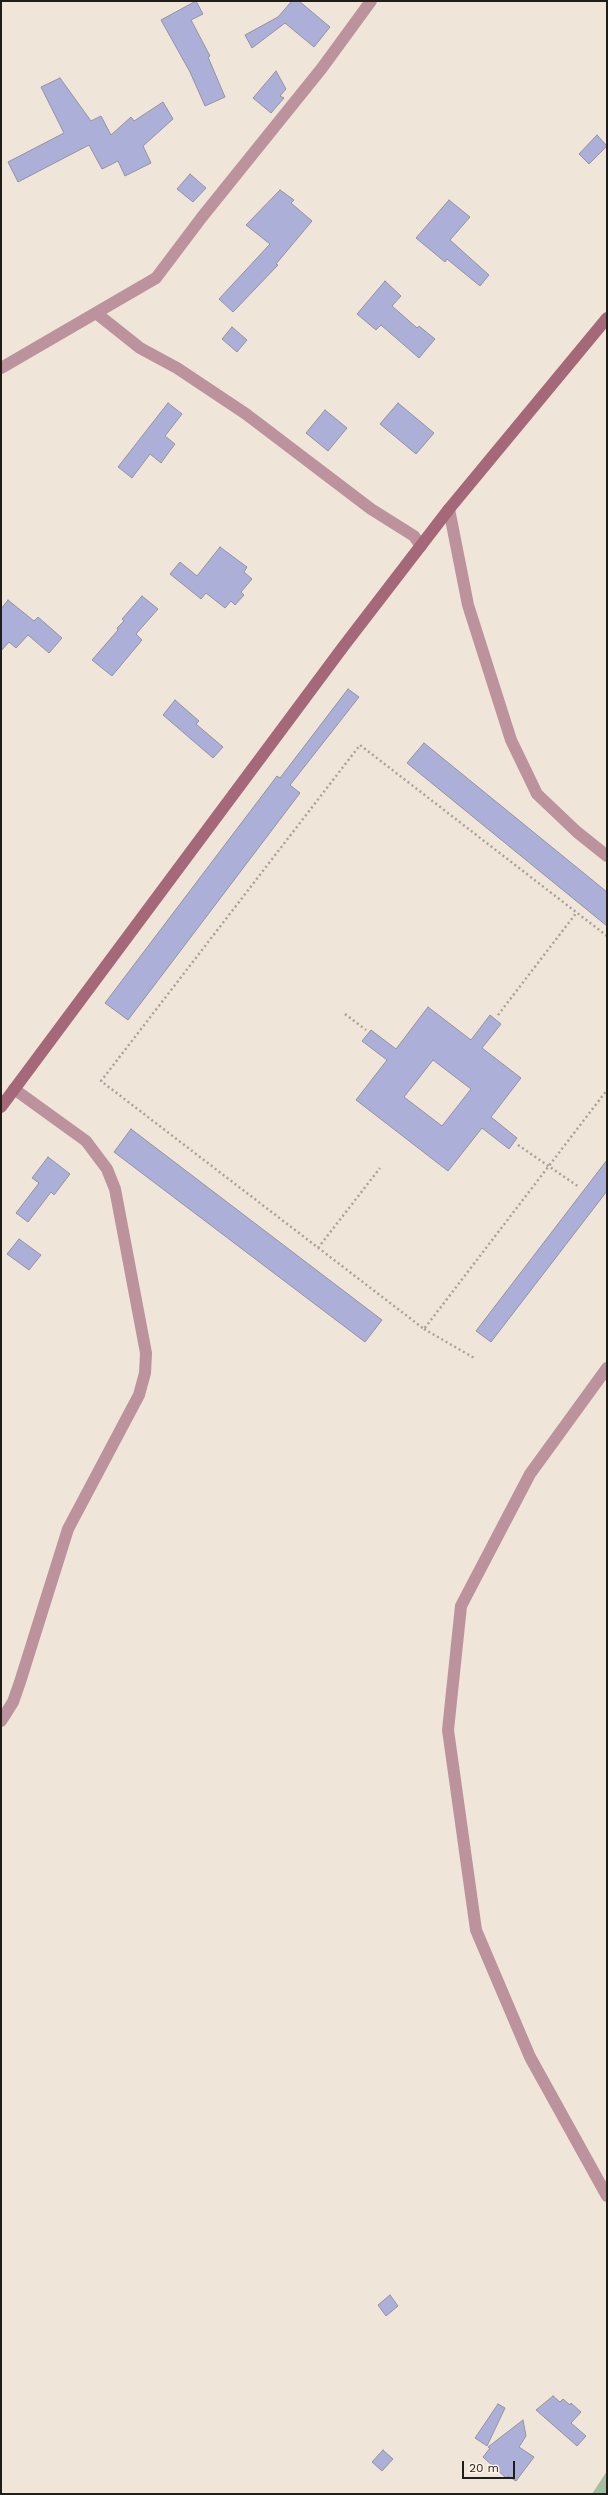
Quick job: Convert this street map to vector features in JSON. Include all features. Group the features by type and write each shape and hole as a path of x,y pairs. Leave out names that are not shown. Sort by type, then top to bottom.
{"street":[{"path":"1,368 156,278 202,217 322,68 371,1"},
{"path":"96,313 140,348 177,368 246,414 371,509 414,536 421,546"},
{"path":"1,1107 343,647 449,509 607,318"},
{"path":"449,509 468,605 511,740 537,794 577,832 607,856"},
{"path":"1,1721 17,1692 68,1529 139,1395 145,1373 146,1353 115,1189 107,1169 86,1141 14,1089"},
{"path":"607,1368 530,1474 461,1606 448,1730 476,1930 530,2057 607,2196"}],"path":[{"path":"476,1360 424,1329 101,1081 360,745 607,936"},
{"path":"498,1015 577,912"},
{"path":"345,1014 366,1030"},
{"path":"424,1329 607,1090"},
{"path":"518,1145 579,1187"},
{"path":"318,1248 380,1168"}],"green space":[{"path":"607,2471 607,2494 592,2494"}],"building":[{"path":"196,1 203,14 191,20 210,56 208,57 225,97 205,106 190,72 161,20"},
{"path":"292,1 299,1 330,27 314,47 285,23 252,48 245,35 278,17"},
{"path":"276,71 286,89 280,96 284,98 271,113 253,98"},
{"path":"60,78 91,121 101,116 111,135 131,117 134,121 163,102 173,119 143,146 151,163 125,176 118,161 102,169 89,145 18,182 8,162 64,133 41,87"},
{"path":"597,135 607,146 589,164 579,154"},
{"path":"190,174 206,188 193,202 177,189"},
{"path":"280,190 294,200 291,203 312,221 276,264 278,265 233,312 219,299 270,244 246,225"},
{"path":"449,200 470,217 450,240 489,275 480,286 447,259 445,262 416,238"},
{"path":"385,281 401,296 392,306 417,328 419,326 435,339 419,358 381,325 376,330 357,314"},
{"path":"232,327 247,340 237,352 222,339"},
{"path":"168,403 182,414 165,436 175,444 161,463 150,454 132,478 118,467"},
{"path":"398,403 434,433 416,454 380,424"},
{"path":"325,410 347,428 328,451 306,433"},
{"path":"220,547 247,567 244,572 252,579 241,592 244,595 235,605 231,601 225,608 206,593 201,599 170,574 180,562 197,576"},
{"path":"142,596 158,609 136,634 142,640 112,676 92,660 118,630 117,628 124,621 122,619"},
{"path":"8,600 34,621 38,617 62,638 49,653 28,635 16,648 9,642 1,651 1,609"},
{"path":"348,689 359,697 290,785 300,793 128,1020 105,1003 277,776 280,778"},
{"path":"175,700 199,721 196,724 223,747 213,758 163,715"},
{"path":"424,743 607,892 607,926 407,763"},
{"path":"428,1007 471,1040 490,1015 501,1024 482,1048 521,1078 491,1117 517,1138 509,1149 482,1128 448,1171 356,1100 387,1060 362,1041 371,1030 396,1049","holes":["433,1060 471,1089 442,1126 404,1097"]},
{"path":"131,1129 382,1320 365,1342 114,1152"},
{"path":"48,1157 70,1174 54,1195 51,1192 28,1222 16,1213 39,1183 32,1178"},
{"path":"607,1160 607,1191 491,1342 476,1331"},
{"path":"19,1239 41,1255 29,1270 7,1254"},
{"path":"390,2295 398,2306 386,2316 378,2305"},
{"path":"553,2396 560,2402 563,2399 570,2405 571,2403 581,2412 571,2423 586,2436 577,2446 536,2410"},
{"path":"498,2404 505,2408 487,2446 475,2438"},
{"path":"523,2420 526,2436 519,2447 534,2457 516,2481 508,2476 506,2478 483,2457 490,2448 488,2447"},
{"path":"383,2450 393,2459 382,2471 372,2462"}]}
